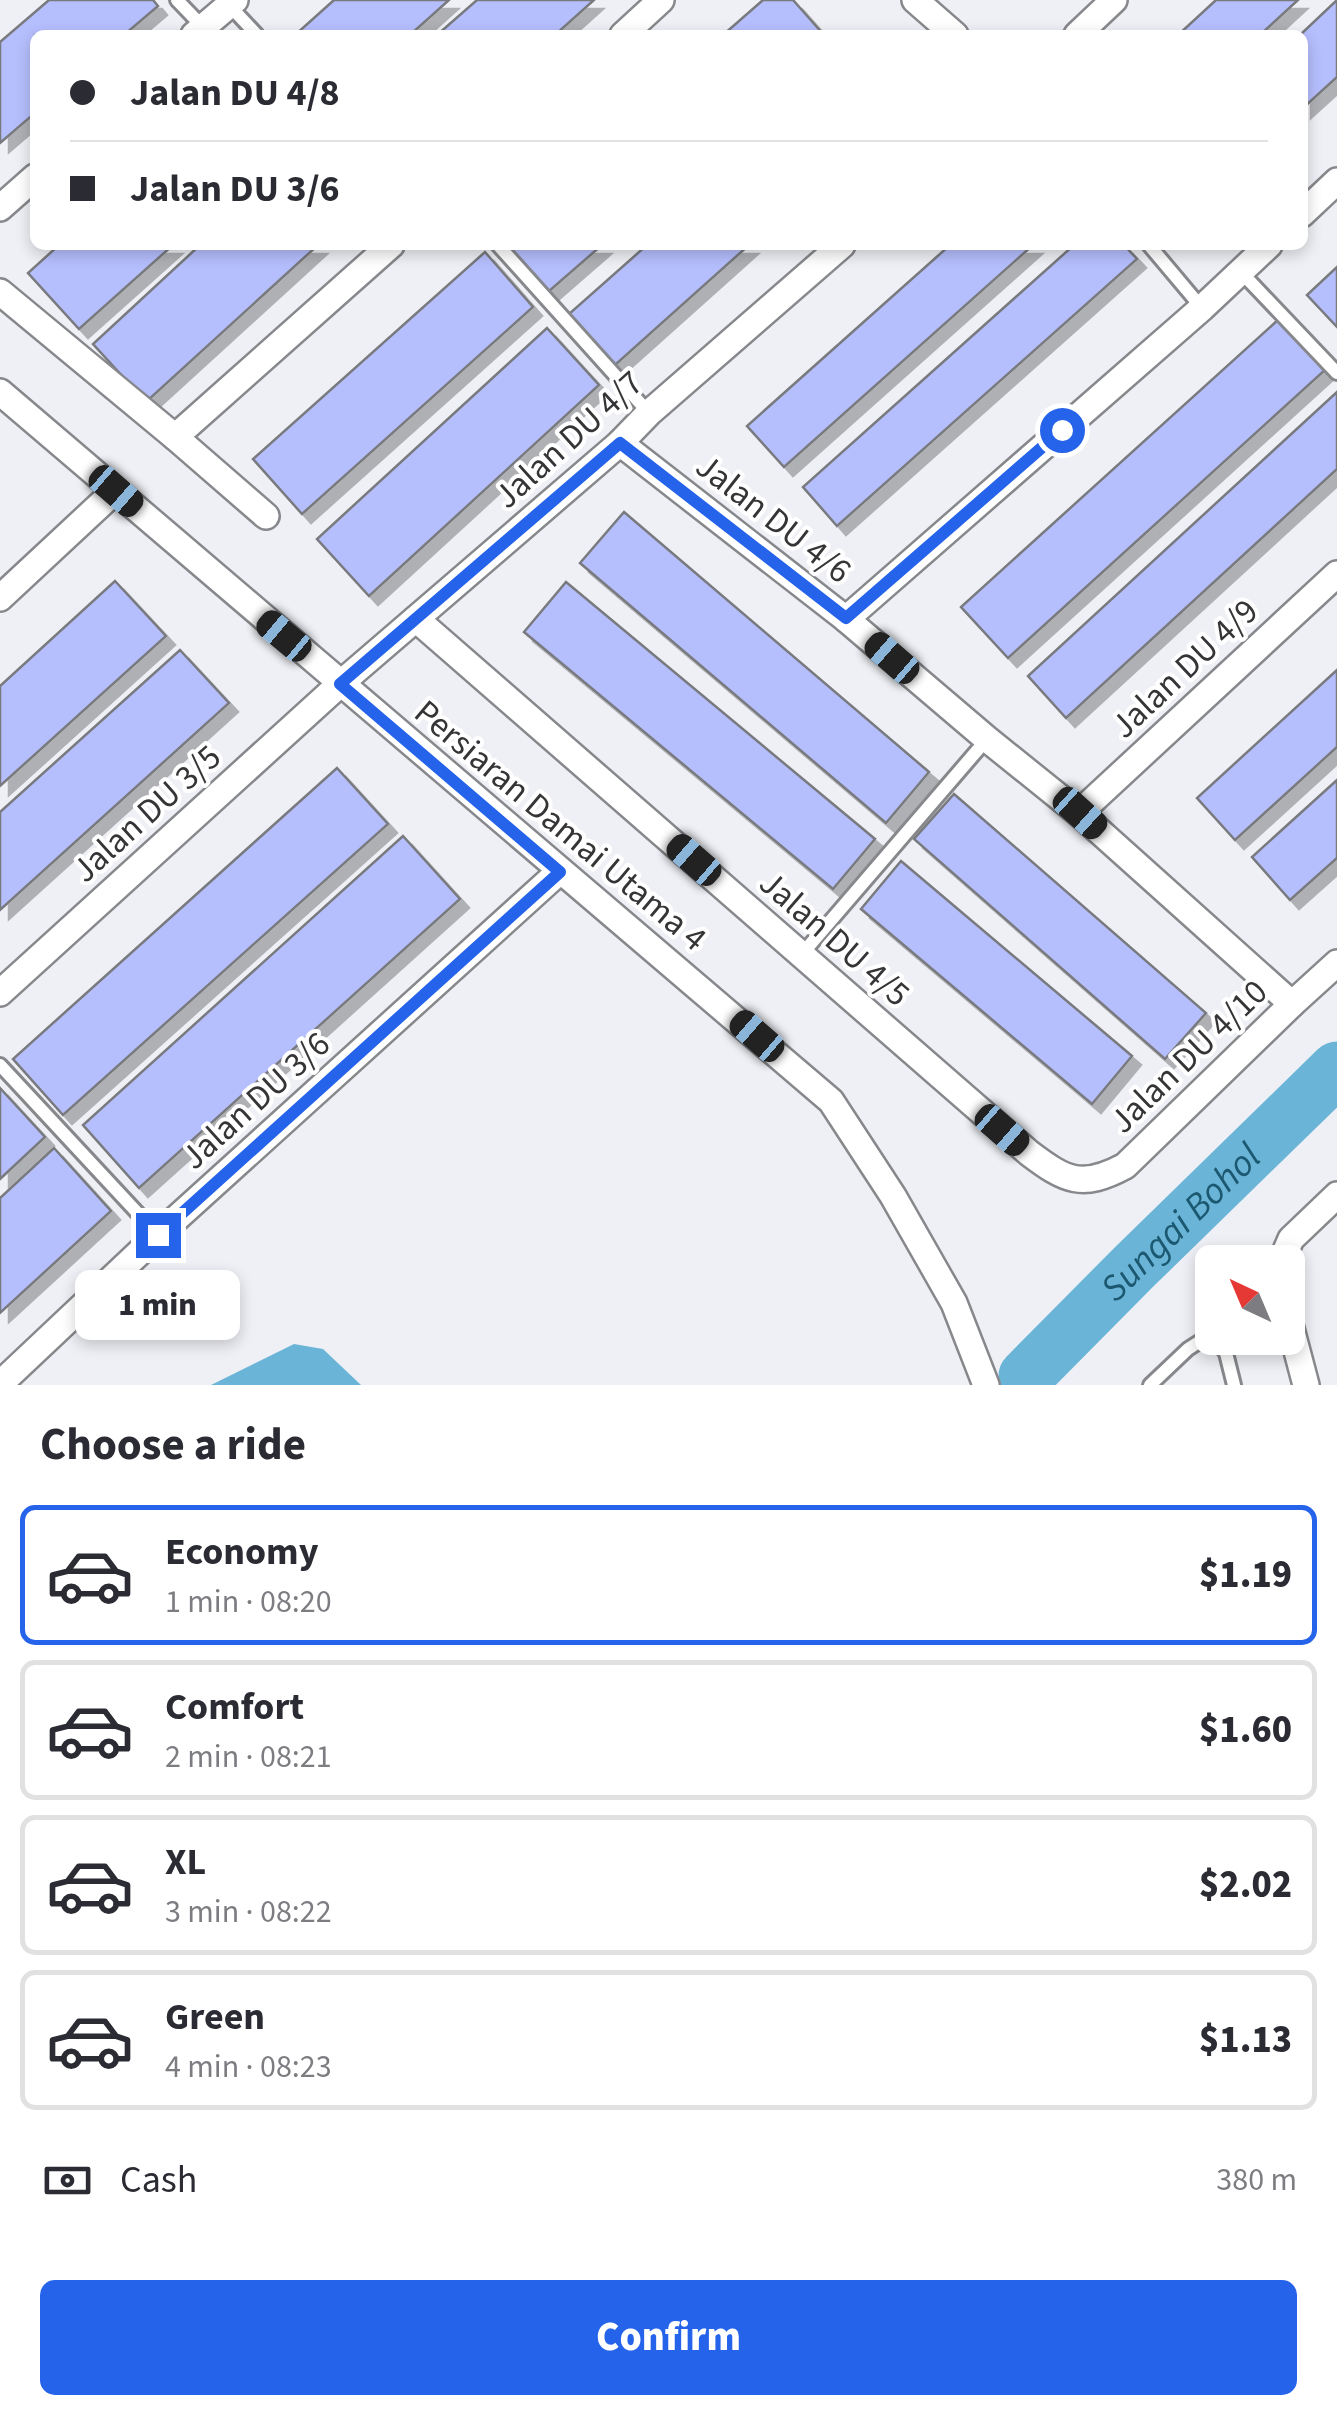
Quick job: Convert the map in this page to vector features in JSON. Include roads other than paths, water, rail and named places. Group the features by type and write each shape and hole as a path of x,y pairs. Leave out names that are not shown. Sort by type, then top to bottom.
{"street":[{"path":"628,30 661,0"},
{"path":"916,0 949,30"},
{"path":"1082,30 1114,0"},
{"path":"199,30 232,2"},
{"path":"0,208 30,181"},
{"path":"1308,208 1337,181"},
{"path":"175,437 385,250"},
{"name":"Jalan DU 4/7","path":"340,684 836,250"},
{"path":"846,618 1264,250"},
{"path":"0,292 266,516"},
{"name":"Persiaran Damai Utama 4","path":"0,392 831,1101 893,1196 954,1303 986,1385"},
{"name":"Jalan DU 4/6","path":"620,443 846,618 1080,813 1292,1004"},
{"path":"0,598 116,491"},
{"name":"Jalan DU 4/9","path":"1080,813 1337,574"},
{"name":"Jalan DU 4/5","path":"416,619 1029,1153 1053,1172 1080,1180"},
{"name":"Jalan DU 3/5","path":"0,993 340,684"},
{"name":"Jalan DU 3/6","path":"0,1384 158,1235 560,872"},
{"name":"Jalan DU 4/10","path":"1080,1180 1104,1177 1125,1166 1337,964"},
{"path":"1288,1245 1337,1195"},
{"path":"1298,1355 1306,1385"}],"lane":[{"path":"177,0 197,30"},
{"path":"232,2 253,30"},
{"path":"503,250 650,413"},
{"path":"1153,250 1202,308"},
{"path":"1241,272 1337,374"},
{"path":"802,954 987,739"},
{"path":"0,1064 158,1235"},
{"path":"1150,1385 1202,1340 1218,1343 1226,1353 1234,1385"}],"water":[{"path":"294,1344 323,1349 361,1385 211,1385"}],"waterway":[{"name":"Sungai Bohol","path":"1026,1376 1337,1069"}]}
